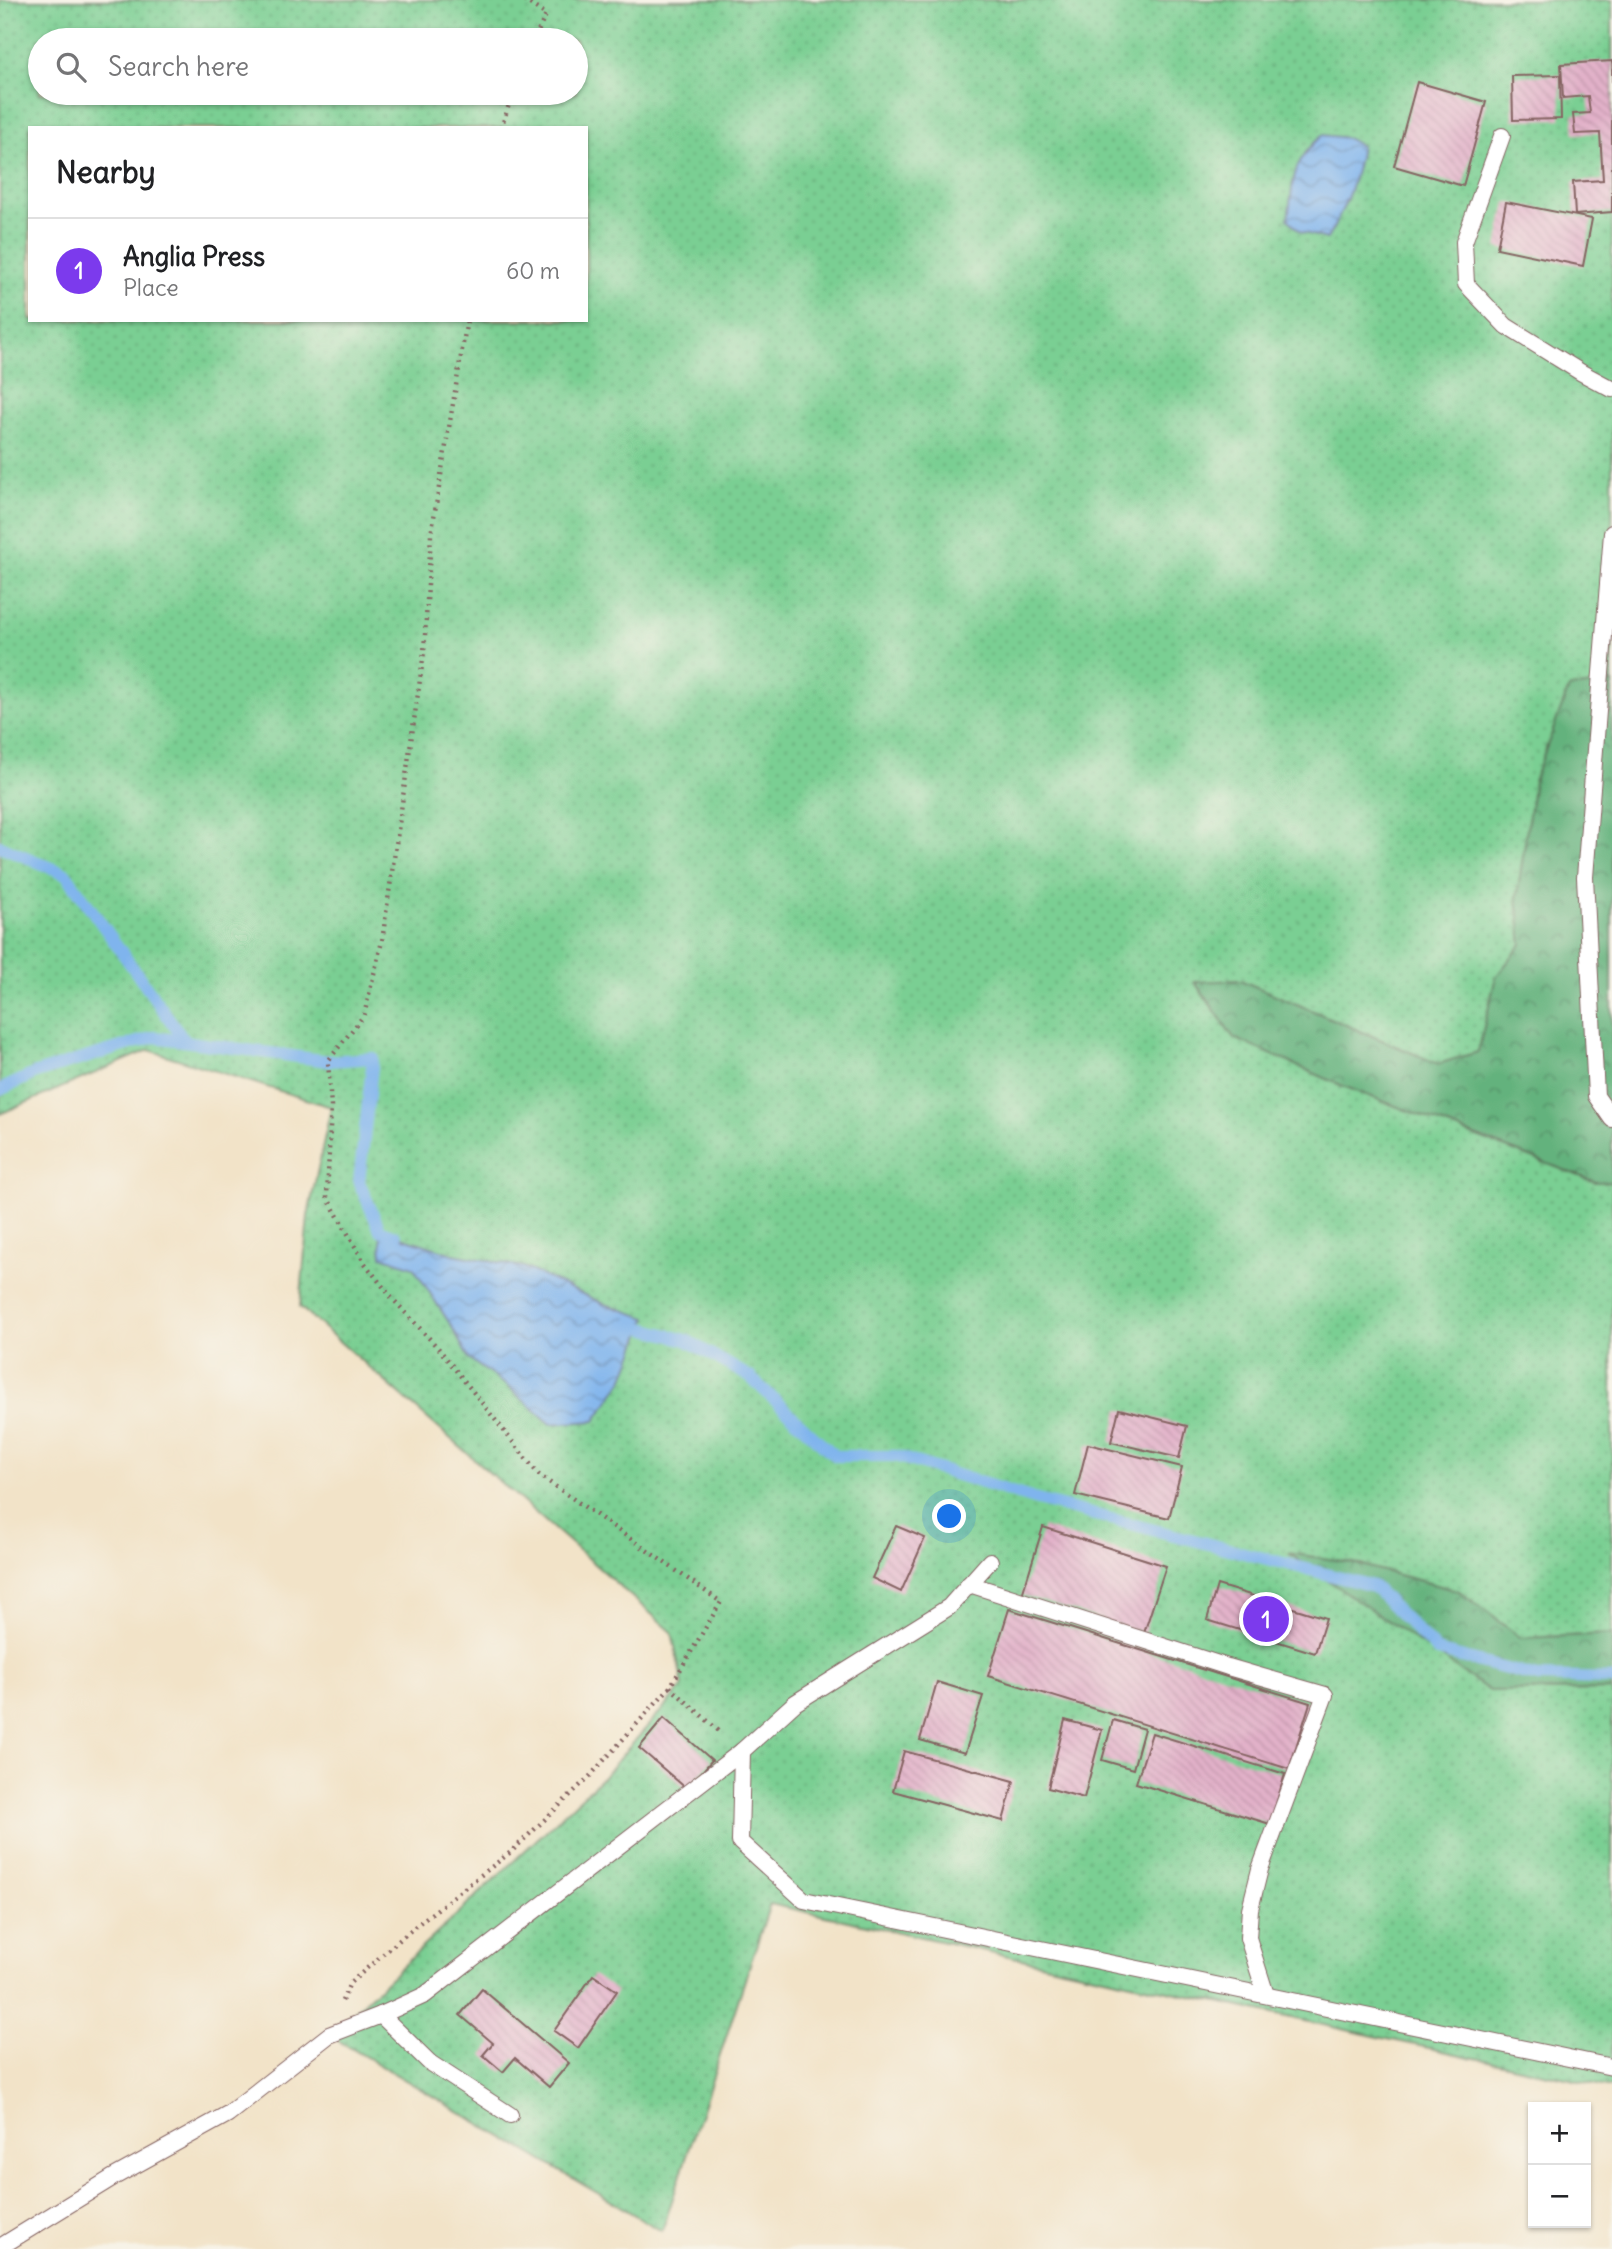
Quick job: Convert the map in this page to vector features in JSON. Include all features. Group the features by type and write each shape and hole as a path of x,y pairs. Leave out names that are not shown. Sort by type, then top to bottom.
{"lane":[{"path":"1502,136 1464,242 1465,284 1506,326 1612,389"},
{"path":"1612,533 1585,877 1596,1096 1612,1119"},
{"path":"0,2248 112,2178 228,2114 329,2035 425,1995 742,1751 795,1703 949,1608 990,1561"},
{"path":"969,1584 1228,1667 1325,1695 1260,1870 1250,1909 1248,1938 1266,1995"},
{"path":"742,1751 740,1842 804,1900 1612,2067"},
{"path":"381,2015 429,2063 510,2115"}],"path":[{"path":"524,0 546,15 540,28"},
{"path":"502,126 509,105"},
{"path":"329,2035 350,1983 418,1924 512,1851 590,1776 670,1687 721,1602 539,1475 439,1349 391,1297 364,1262 327,1197 331,1107 328,1061 365,1015 382,941 424,652 431,535 467,322"},
{"path":"670,1687 742,1751"}],"green space":[{"path":"0,0 1612,0 1612,811 1517,896 1522,944 1496,977 1478,1052 1438,1064 1240,980 1195,983 1234,1038 1343,1086 1595,1182 1612,1181 1612,1634 1521,1638 1459,1591 1349,1562 1291,1554 1490,1691 1612,1690 1612,2088 770,1904 662,2231 329,2035 603,1777 683,1686 672,1632 300,1307 308,1216 331,1107 149,1050 0,1114"},
{"path":"1612,677 1612,1181 1596,1182 1343,1086 1234,1038 1195,982 1240,980 1438,1064 1478,1052 1496,977 1522,944 1517,897 1534,780 1569,688 1610,683"},
{"path":"1288,1553 1349,1562 1459,1591 1521,1638 1612,1634 1612,1690 1490,1691"}],"water":[{"path":"1322,135 1347,138 1361,146 1349,194 1327,239 1301,232 1288,219 1295,173 1304,155"},
{"path":"380,1230 453,1254 524,1267 602,1303 647,1318 624,1378 595,1421 551,1424 506,1385 469,1359 452,1327 413,1267 382,1256"}],"building":[{"path":"1612,61 1612,212 1575,215 1573,182 1603,180 1600,133 1575,134 1573,114 1590,113 1588,96 1563,98 1561,64"},
{"path":"1560,75 1561,119 1513,120 1512,76"},
{"path":"1417,82 1486,102 1463,186 1394,166"},
{"path":"1506,202 1592,219 1583,266 1497,248"},
{"path":"1119,1409 1187,1426 1179,1458 1111,1442"},
{"path":"1088,1444 1182,1467 1169,1518 1075,1495"},
{"path":"896,1526 925,1538 901,1592 872,1578"},
{"path":"1043,1527 1166,1566 1144,1633 1022,1595"},
{"path":"1217,1585 1326,1618 1315,1653 1207,1620"},
{"path":"1009,1609 1310,1703 1289,1769 988,1676"},
{"path":"937,1682 983,1696 965,1753 920,1740"},
{"path":"664,1718 712,1760 687,1789 639,1748"},
{"path":"1065,1720 1102,1730 1084,1798 1048,1788"},
{"path":"1113,1720 1144,1729 1133,1769 1102,1760"},
{"path":"1152,1733 1285,1774 1270,1824 1136,1783"},
{"path":"904,1751 1014,1781 1003,1821 893,1791"},
{"path":"593,1975 617,1991 578,2048 554,2031"},
{"path":"482,1989 569,2063 549,2087 515,2058 503,2072 483,2055 493,2043 460,2015"}],"waterway":[{"path":"0,846 66,874 185,1041"},
{"path":"0,1090 36,1073 154,1037 328,1061 373,1058 359,1182 380,1230 396,1236"},
{"path":"629,1324 686,1340 750,1377 835,1456 896,1456 1037,1500 1373,1586 1437,1651 1537,1677 1612,1679"}],"place":[{"name":"Anglia Press","path":"1266,1619"}]}
